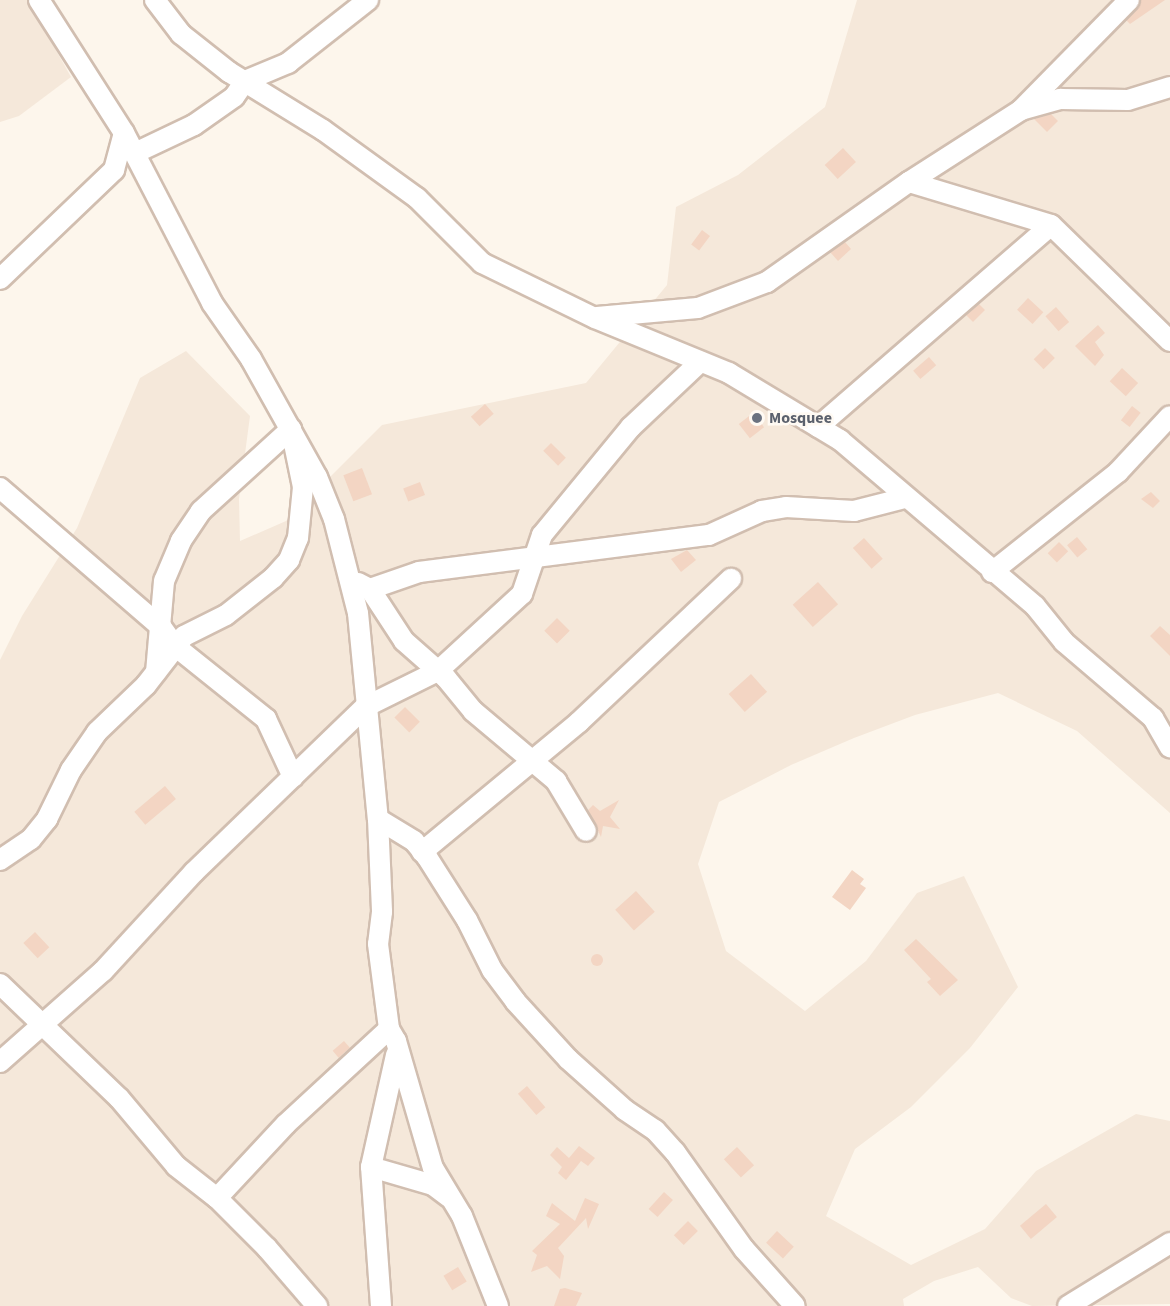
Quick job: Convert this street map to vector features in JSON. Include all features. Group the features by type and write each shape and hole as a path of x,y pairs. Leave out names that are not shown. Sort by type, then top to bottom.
{"street":[{"path":"39,0 135,153 212,303 250,359 291,429 317,477 334,519 358,613 365,707 378,819 382,912 378,944 392,1035 395,1071 371,1167 381,1306"},
{"path":"155,0 182,34 245,81 323,130 417,198 482,263 595,318 729,373 840,440 905,498 985,562 992,572 1035,606 1064,642 1095,670 1130,695 1153,718 1170,747"},
{"path":"135,153 194,125 234,97 245,81 288,63 368,0"},
{"path":"595,318 698,308 767,282 909,182 1021,110 1129,0"},
{"path":"1021,110 1060,99 1128,100 1170,87"},
{"path":"0,279 114,170 123,133"},
{"path":"909,182 1051,225 1170,341"},
{"path":"818,427 1051,225"},
{"path":"0,1062 46,1025 103,971 194,872 365,707 438,671 522,594 542,535 630,427 700,362"},
{"path":"992,572 1118,472 1170,416"},
{"path":"156,672 165,581 180,540 201,511 291,429"},
{"path":"0,860 30,839 47,819 71,770 97,732 156,672 184,636 226,615 256,592 289,561 298,538 303,487 291,429"},
{"path":"0,488 162,628 175,646 266,719 293,777"},
{"path":"370,588 418,572 532,560 709,535 762,511 786,507 854,511 905,498"},
{"path":"348,578 370,588 404,641 438,671 473,711 556,781 586,831"},
{"path":"422,852 533,760 731,579"},
{"path":"378,819 414,841 466,920 492,970 515,1001 568,1059 662,1137 715,1204 744,1249 795,1306"},
{"path":"0,984 46,1025 119,1098 176,1166 217,1198 267,1248 317,1306"},
{"path":"217,1198 286,1124 392,1035"},
{"path":"392,1035 433,1168 454,1200 498,1306"},
{"path":"371,1167 433,1185 454,1200"},
{"path":"1068,1306 1170,1243"}],"shaded area":[{"path":"0,0 28,0 71,77 19,116 0,122"},
{"path":"857,0 1170,0 1170,813 1077,731 998,693 915,715 854,738 791,765 719,802 698,864 726,951 805,1011 866,961 917,893 964,876 1018,987 970,1048 911,1107 855,1149 826,1216 911,1265 985,1229 1036,1171 1136,1114 1170,1121 1170,1304 1032,1306 1011,1298 978,1267 934,1281 903,1299 904,1306 0,1306 0,660 22,616 77,528 140,378 186,351 250,416 239,499 240,541 286,521 382,425 586,383 667,285 676,207 738,175 825,107"}],"building":[{"path":"1141,0 1165,0 1130,24 1126,20"},
{"path":"1051,114 1058,121 1047,132 1034,119"},
{"path":"843,148 856,162 838,179 825,165"},
{"path":"702,230 710,236 699,250 691,244"},
{"path":"845,242 851,249 838,261 830,252"},
{"path":"1028,298 1043,312 1032,324 1017,310"},
{"path":"979,304 985,310 973,322 966,315"},
{"path":"1056,307 1069,322 1059,331 1045,316"},
{"path":"1098,325 1105,333 1095,342 1104,355 1095,366 1075,346"},
{"path":"1045,348 1055,358 1044,369 1034,359"},
{"path":"929,357 936,365 920,379 913,371"},
{"path":"1122,368 1138,383 1126,396 1110,381"},
{"path":"485,404 494,414 480,426 471,417"},
{"path":"1132,406 1141,413 1130,427 1121,420"},
{"path":"753,413 764,427 750,438 739,424"},
{"path":"551,443 566,458 558,466 543,451"},
{"path":"362,468 372,494 353,501 343,475"},
{"path":"420,482 425,495 408,502 403,488"},
{"path":"1151,492 1160,501 1153,508 1141,499"},
{"path":"1077,537 1087,549 1077,558 1067,545"},
{"path":"864,538 883,559 872,569 853,548"},
{"path":"1059,542 1068,551 1057,563 1048,553"},
{"path":"687,550 696,560 681,572 671,559"},
{"path":"818,582 838,604 813,627 793,605"},
{"path":"557,618 570,631 557,643 544,631"},
{"path":"1160,626 1170,635 1170,656 1150,636"},
{"path":"751,674 767,692 745,712 729,694"},
{"path":"405,707 420,722 409,732 394,718"},
{"path":"165,786 176,799 145,825 134,812"},
{"path":"619,800 610,817 620,829 603,826 601,837 588,810 593,805 600,811"},
{"path":"852,870 864,879 860,884 866,888 850,910 832,897"},
{"path":"636,891 655,912 634,931 615,910"},
{"path":"35,932 49,947 38,958 23,943"},
{"path":"916,939 958,980 940,996 927,982 931,979 904,950"},
{"path":"599,954 603,960 599,966 595,966 591,958"},
{"path":"344,1041 350,1048 339,1058 333,1051"},
{"path":"527,1086 545,1107 536,1115 518,1094"},
{"path":"579,1146 595,1158 588,1166 581,1161 566,1180 558,1173 562,1167 550,1155 557,1147 569,1158"},
{"path":"737,1147 754,1165 741,1178 724,1159"},
{"path":"664,1192 673,1200 658,1217 649,1209"},
{"path":"585,1198 599,1204 588,1229 586,1218 558,1248 564,1256 560,1279 547,1266 531,1272 537,1255 532,1251 560,1224 546,1216 552,1203 575,1221"},
{"path":"1046,1204 1057,1217 1031,1239 1020,1226"},
{"path":"688,1221 698,1231 684,1245 674,1235"},
{"path":"777,1231 794,1247 783,1258 766,1243"},
{"path":"458,1267 467,1282 452,1290 443,1276"},
{"path":"565,1288 582,1293 576,1306 554,1306 560,1289"}],"place":[{"name":"Mosquee","path":"757,418"}]}
